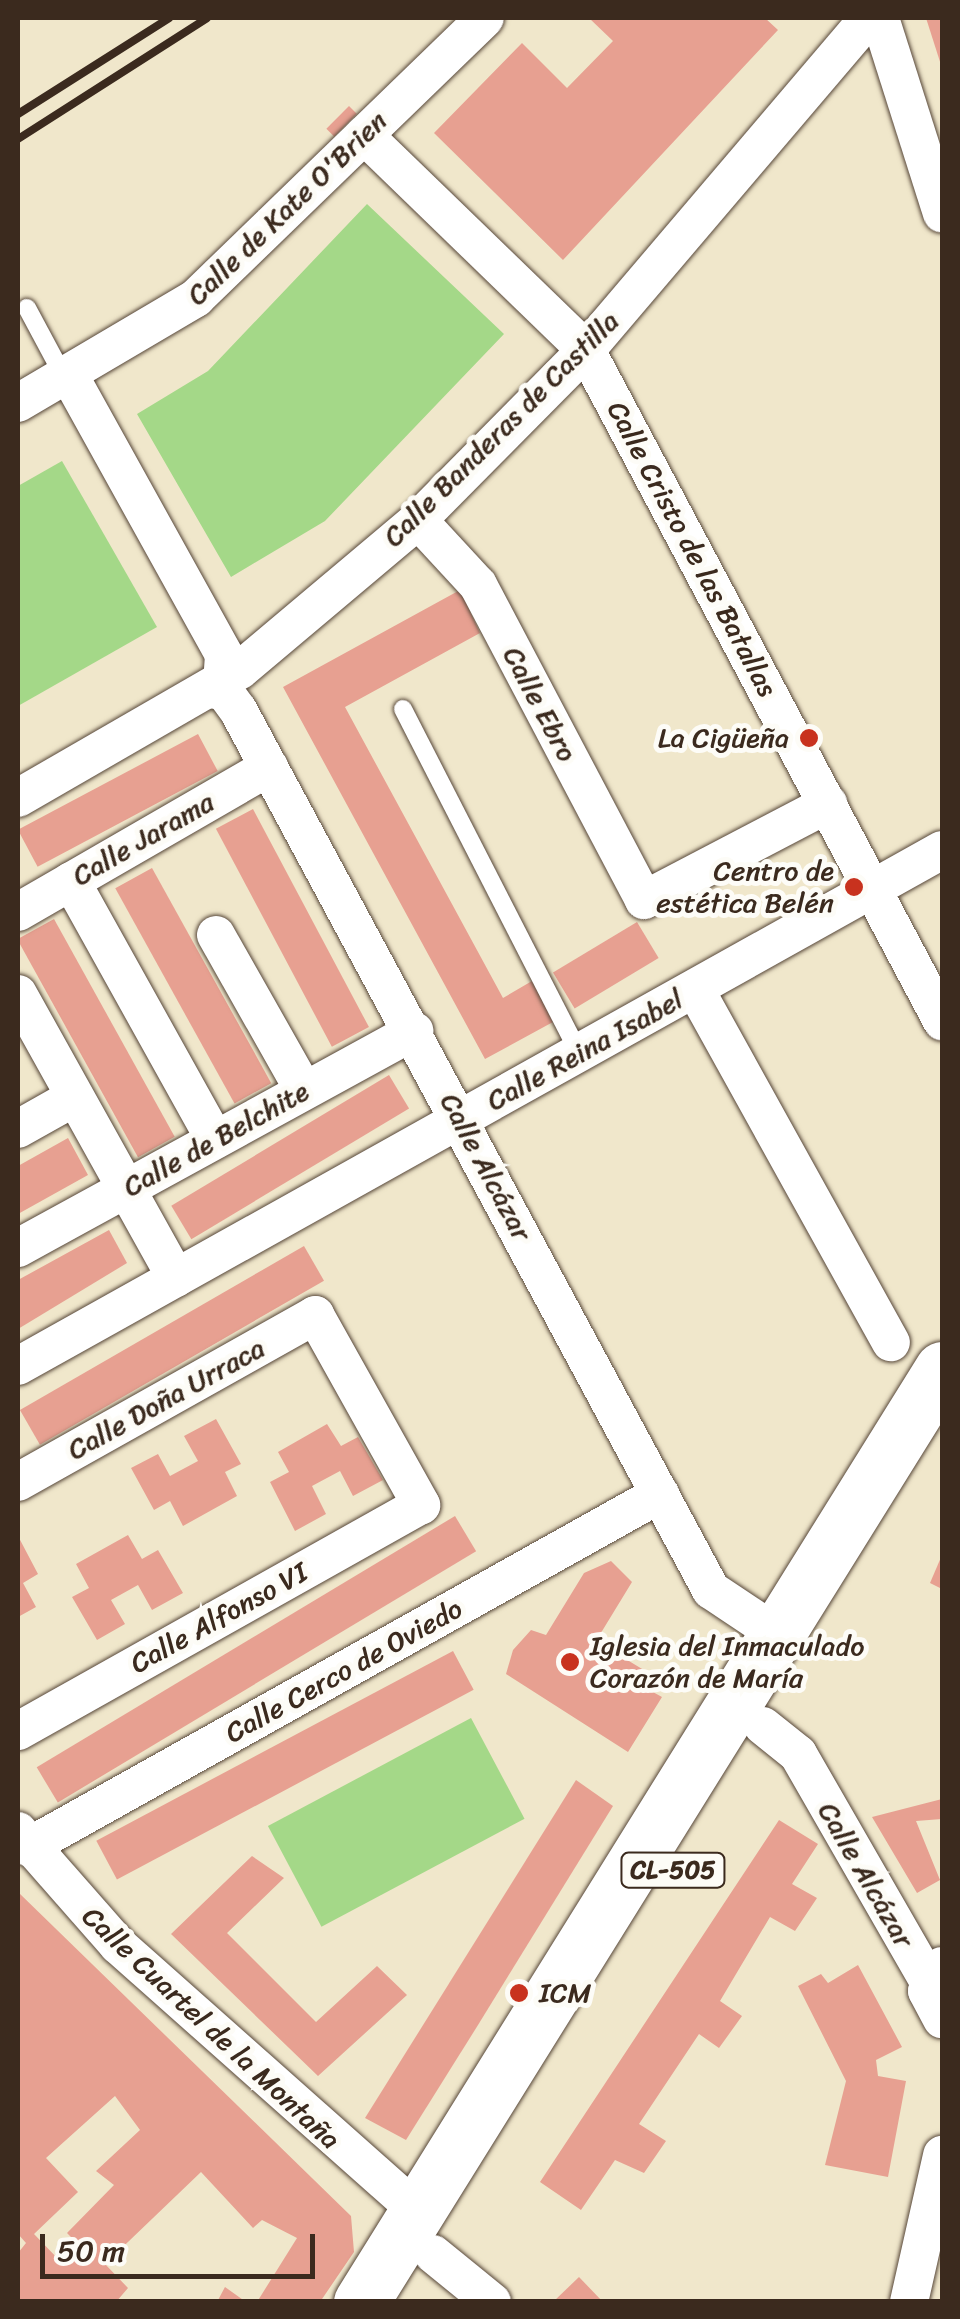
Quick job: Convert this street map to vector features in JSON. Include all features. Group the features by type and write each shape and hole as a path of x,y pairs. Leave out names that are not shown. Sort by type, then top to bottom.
{"main road":[{"name":"CL-505","path":"403,2302 425,2233 777,1634 942,1369"},
{"name":"CL-505","path":"361,2302 425,2233 762,1726 942,1438"}],"street":[{"name":"Calle de Kate O'Brien","path":"18,403 196,298 485,18"},
{"name":"Calle Banderas de Castilla","path":"18,798 216,685 418,520 586,350 869,18"},
{"path":"880,18 942,213"},
{"name":"Calle Cristo de las Batallas","path":"364,135 586,350 942,1021"},
{"path":"67,376 224,656 216,685"},
{"name":"Calle Ebro","path":"418,520 478,585 644,900 828,804"},
{"name":"Calle Alcázar","path":"216,685 230,696 414,1031 711,1590 777,1634"},
{"name":"Calle Jarama","path":"18,912 269,767"},
{"name":"Calle Reina Isabel","path":"18,1366 942,850"},
{"path":"70,881 215,1140"},
{"path":"216,935 303,1090"},
{"path":"695,989 891,1342"},
{"path":"22,1011 176,1278"},
{"name":"Calle de Belchite","path":"18,1248 414,1031"},
{"path":"18,1129 74,1097"},
{"name":"Calle Doña Urraca","path":"18,1482 315,1315 421,1505"},
{"name":"Calle Cerco de Oviedo","path":"23,1839 660,1494"},
{"name":"Calle Alfonso VI","path":"18,1730 421,1505"},
{"name":"Calle Alcázar","path":"762,1726 798,1754 936,1974 928,2001 942,2019"},
{"name":"Calle Cuartel de la Montaña","path":"23,1839 118,1945 425,2233 492,2302"},
{"path":"909,2302 942,2155"}],"lane":[{"path":"28,308 67,376"},
{"path":"403,708 579,1053"}],"green space":[{"path":"367,204 504,334 325,521 231,577 137,414 208,371"},
{"path":"62,461 157,627 18,706 18,486"},
{"path":"471,1718 525,1819 321,1927 268,1826"}],"building":[{"path":"589,18 765,18 778,30 563,260 434,133 522,43 567,88 613,41"},
{"path":"926,18 942,18 942,68"},
{"path":"349,106 357,114 334,136 326,129"},
{"path":"460,590 480,633 345,707 503,998 532,981 553,1022 485,1059 283,687"},
{"path":"198,734 218,771 38,867 18,830"},
{"path":"253,809 369,1027 332,1047 216,829"},
{"path":"152,868 271,1083 235,1104 115,888"},
{"path":"54,919 175,1137 138,1157 18,941"},
{"path":"637,922 659,958 575,1008 553,972"},
{"path":"389,1075 409,1108 191,1239 171,1206"},
{"path":"68,1138 88,1175 18,1214 18,1166"},
{"path":"109,1230 127,1263 18,1329 18,1280"},
{"path":"304,1246 324,1281 40,1445 20,1410"},
{"path":"216,1419 241,1464 225,1472 237,1496 183,1526 170,1501 154,1510 131,1468 158,1454 170,1476 198,1461 184,1436"},
{"path":"327,1424 341,1446 358,1437 383,1480 353,1496 340,1471 312,1486 326,1514 295,1531 270,1482 289,1472 278,1452"},
{"path":"455,1516 476,1551 58,1802 37,1767"},
{"path":"128,1535 142,1559 158,1550 183,1593 152,1610 138,1585 111,1600 125,1624 97,1640 72,1597 89,1588 76,1564"},
{"path":"18,1536 38,1574 23,1583 36,1607 18,1617"},
{"path":"942,1555 942,1589 930,1583"},
{"name":"Iglesia del Inmaculado Corazón de María","path":"611,1561 632,1582 596,1641 652,1675 642,1686 662,1697 628,1752 506,1674 513,1650 531,1630 546,1635 584,1573"},
{"path":"453,1651 474,1690 117,1880 96,1841"},
{"path":"576,1780 613,1806 478,2025 406,2140 365,2118"},
{"path":"942,1799 942,1819 916,1821 940,1880 917,1893 872,1817"},
{"path":"779,1820 818,1844 792,1884 817,1898 795,1931 770,1917 720,2001 742,2016 719,2048 699,2034 639,2124 666,2141 644,2173 615,2160 581,2210 540,2182"},
{"path":"252,1856 284,1878 227,1933 316,2022 377,1966 407,1995 318,2076 171,1934"},
{"path":"18,1892 351,2216 354,2252 320,2302 257,2302 297,2238 262,2220 253,2228 201,2172 105,2264 128,2288 116,2302 18,2302 18,2253 26,2243 18,2234","holes":["115,2096 140,2130 96,2171 114,2185 67,2233 78,2244 61,2262 34,2234 78,2192 46,2158"]},
{"path":"858,1965 902,2047 876,2060 878,2076 906,2081 888,2177 825,2165 846,2081 798,1986 821,1974 828,1983"},
{"path":"579,2277 603,2302 553,2302"},
{"path":"225,2287 246,2302 217,2302"}],"railway":[{"path":"18,114 169,18"},
{"path":"18,139 207,18"}],"place":[{"name":"La Cigüeña","path":"809,738"},
{"name":"Centro de estética Belén","path":"854,887"},
{"name":"Iglesia del Inmaculado Corazón de María","path":"570,1662"},
{"name":"ICM","path":"519,1993"}]}
